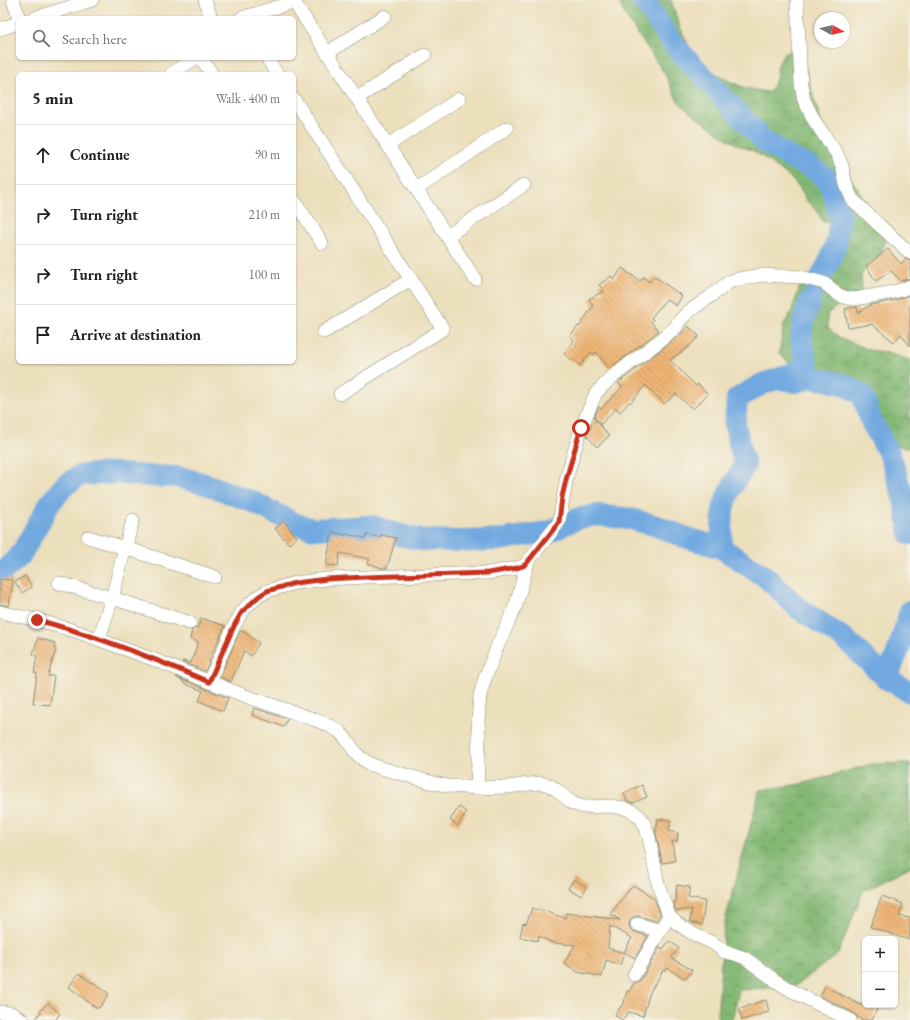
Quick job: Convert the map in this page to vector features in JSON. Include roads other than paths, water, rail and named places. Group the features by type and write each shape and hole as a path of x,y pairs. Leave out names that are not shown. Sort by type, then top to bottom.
{"street":[{"path":"13,0 18,16"},
{"path":"41,16 92,0"},
{"path":"205,0 210,16"},
{"path":"797,0 801,84 804,100 815,122 837,154 842,166 849,195 873,220 910,253"},
{"path":"248,16 294,2 475,279"},
{"path":"327,53 385,16"},
{"path":"0,29 16,24"},
{"path":"357,98 425,55"},
{"path":"173,72 192,60"},
{"path":"202,60 211,72"},
{"path":"268,60 276,72"},
{"path":"388,145 459,99"},
{"path":"296,103 443,329 340,394"},
{"path":"417,190 507,128"},
{"path":"447,236 524,185"},
{"path":"296,203 322,243"},
{"path":"209,682 234,626 242,612 259,596 267,591 295,583 327,579 488,573 523,566 557,525 567,476 581,428 596,393 612,377 677,326 678,322 688,312 729,282 762,275 801,277 822,282 839,295 855,299 894,292 910,286"},
{"path":"324,332 410,279"},
{"path":"99,639 112,598 133,520"},
{"path":"88,537 215,577"},
{"path":"477,788 480,695 485,678 516,605 528,561"},
{"path":"59,583 190,623"},
{"path":"0,612 57,625 99,639 248,697 300,713 339,731 356,753 372,765 448,786 477,788 508,787 529,784 549,785 572,803 577,805 584,807 609,806 624,808 632,811 640,817 649,837 658,884 669,916 695,935 713,943 725,952 745,958 792,991 850,1020"},
{"path":"634,975 669,916"},
{"path":"638,924 660,930"},
{"path":"0,1012 11,1013 24,1020"}],"waterway":[{"path":"643,0 673,44 764,141 789,157 812,168 827,179 840,217 837,240 831,258 816,287"},
{"path":"721,548 723,509 729,492 745,465 735,425 737,399 761,385 792,374 807,366 801,334 810,301"},
{"path":"786,380 795,382 810,378 826,380 845,385 862,395 872,423 890,455 905,503 910,534"},
{"path":"0,574 20,556 50,503 65,485 81,475 114,473 178,477 209,485 253,502 296,524 314,529 372,526 396,534 422,540 499,540 551,531 576,519 597,515 631,519 657,526 684,537 721,548 766,577 798,608 846,640 887,679 910,692"},
{"path":"887,679 899,648 910,611"}]}
